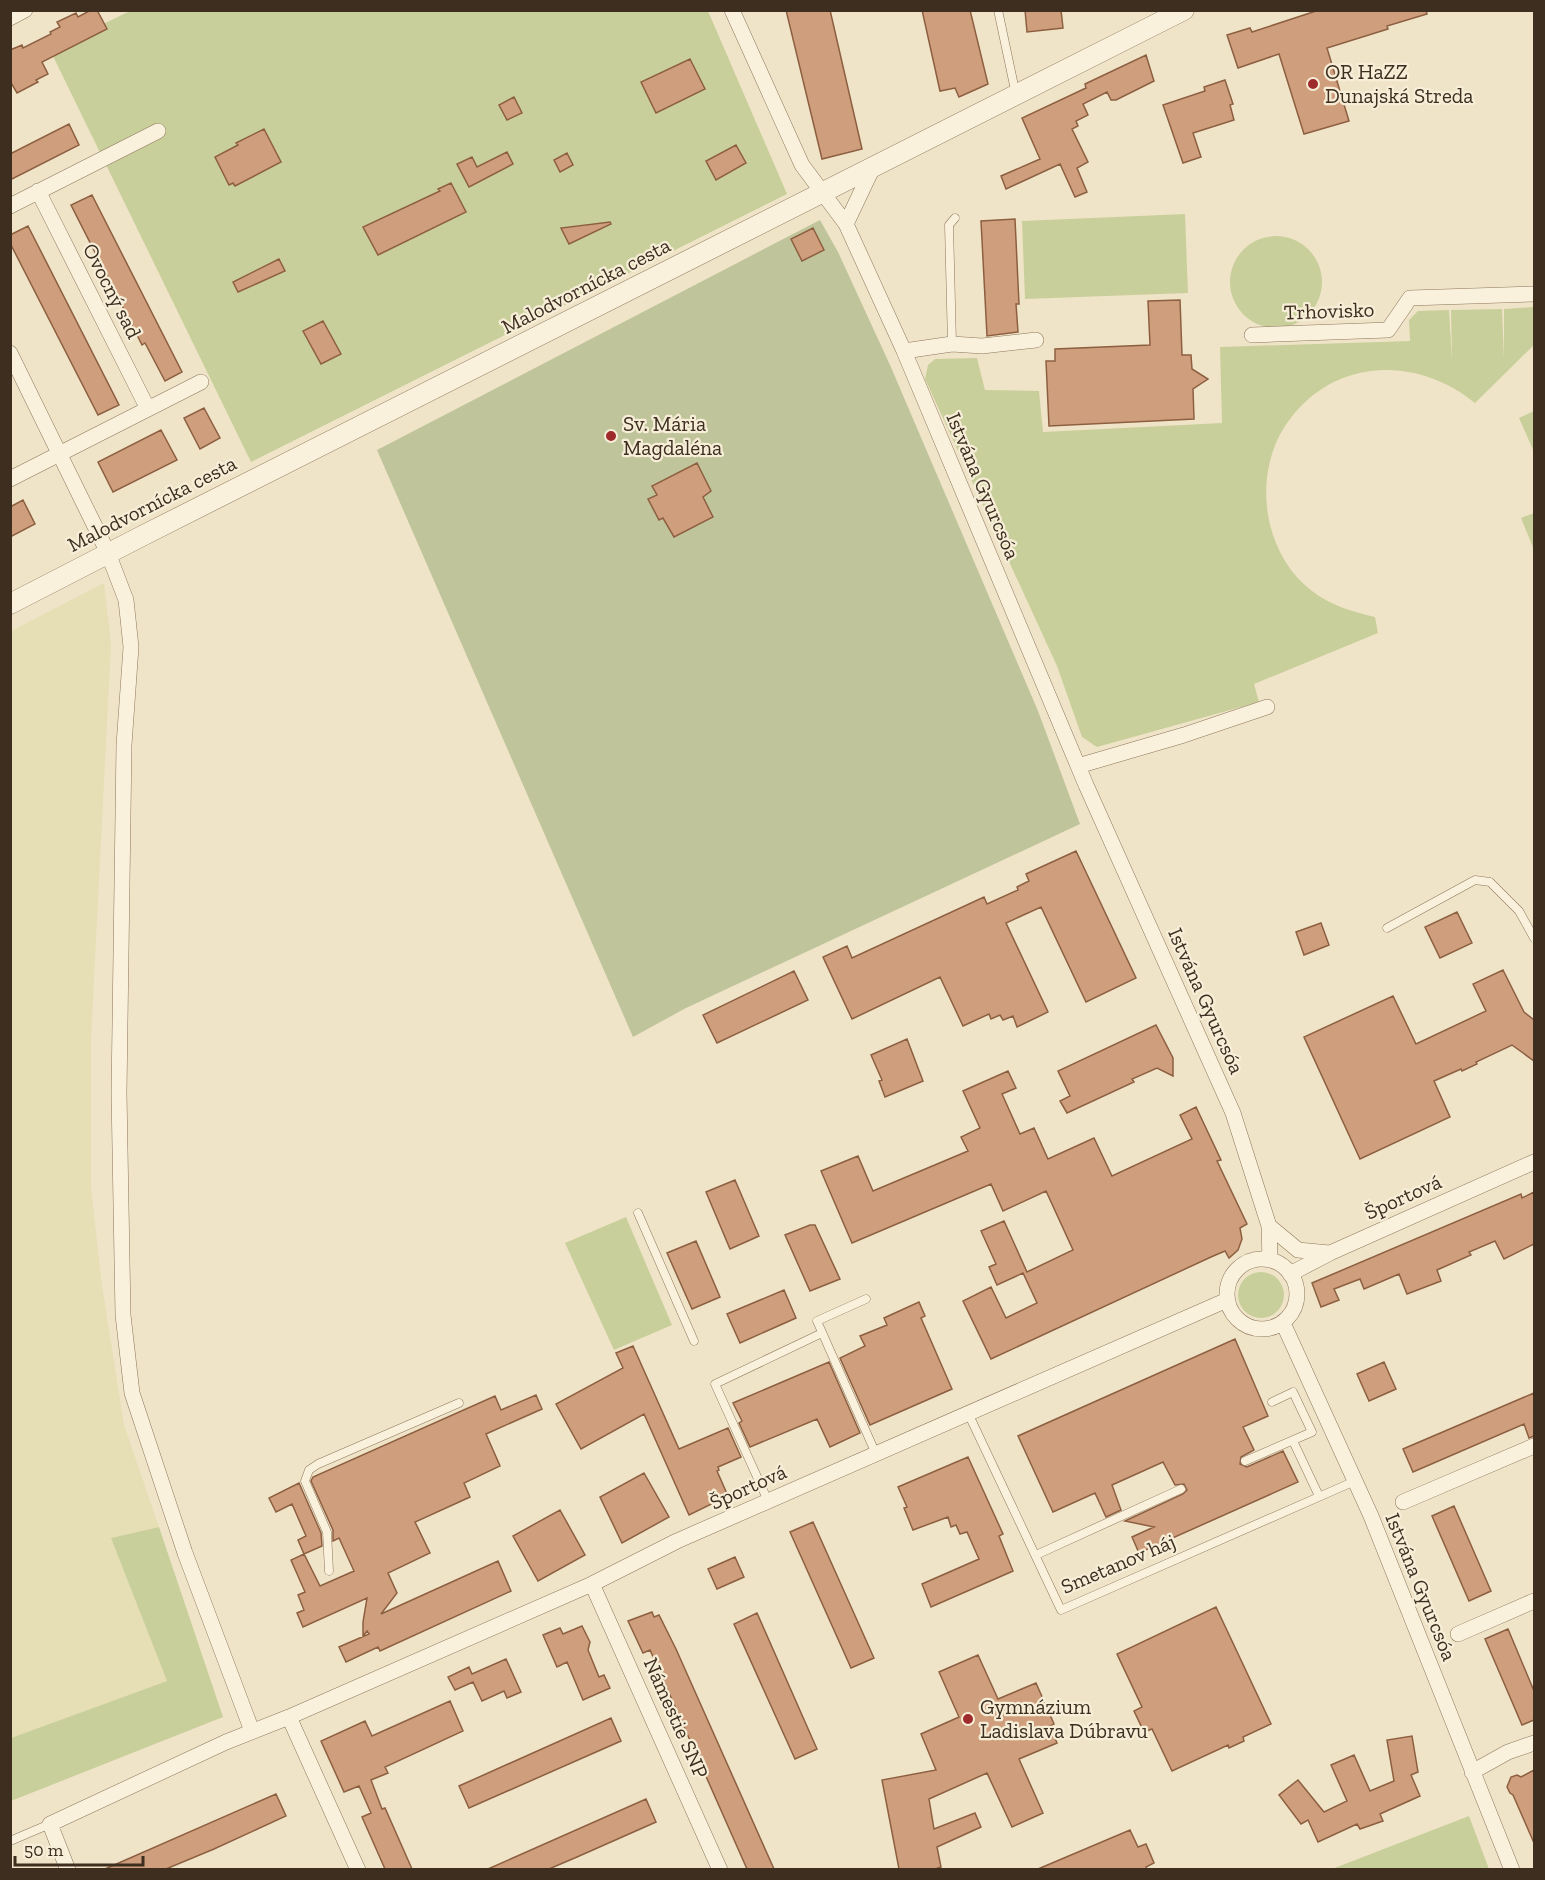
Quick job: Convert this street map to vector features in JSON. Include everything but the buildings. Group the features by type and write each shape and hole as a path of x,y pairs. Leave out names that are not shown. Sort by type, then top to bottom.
{"street":[{"path":"10,18 26,10"},
{"name":"Istvána Gyurcsóa","path":"732,10 802,165 846,224 904,351 1078,766 1233,1113 1269,1226 1269,1260"},
{"name":"Malodvornícka cesta","path":"10,604 1184,10"},
{"path":"10,206 158,131"},
{"path":"846,224 873,167"},
{"name":"Ovocný sad","path":"38,192 148,409"},
{"name":"Trhovisko","path":"1252,335 1388,330 1410,298 1534,294"},
{"path":"904,351 952,344 982,346 1036,340"},
{"path":"10,353 108,553 126,600 131,647 124,745 119,1093 123,1315 132,1393 185,1553 252,1731"},
{"path":"10,479 201,382"},
{"path":"1078,766 1191,733 1267,707"},
{"name":"Športová","path":"1290,1274 1330,1253 1534,1162"},
{"path":"1269,1226 1298,1250 1330,1253"},
{"path":"1269,1260 1290,1274 1295,1282 1297,1300 1283,1323 1266,1329 1249,1327 1234,1316 1227,1300 1227,1289 1231,1278 1247,1262 1269,1260"},
{"name":"Športová","path":"50,1824 252,1731 289,1717 592,1584 677,1541 1227,1300"},
{"name":"Istvána Gyurcsóa","path":"1283,1323 1355,1481 1512,1869"},
{"path":"1402,1502 1534,1446"},
{"name":"Námestie SNP","path":"592,1584 720,1869"},
{"path":"1458,1634 1534,1600"},
{"path":"289,1717 358,1869"},
{"path":"1472,1772 1508,1752 1534,1743"},
{"path":"50,1824 68,1869"}],"lane":[{"path":"998,10 1016,96"},
{"path":"952,344 949,225 955,218"},
{"path":"1387,928 1475,880 1490,882 1519,911 1534,938"},
{"path":"638,1213 694,1341"},
{"path":"866,1299 817,1321 876,1454"},
{"path":"768,1501 715,1383 822,1333"},
{"path":"1245,1461 1312,1432 1293,1392 1272,1402"},
{"path":"329,1571 327,1532 305,1481 309,1470 459,1402"},
{"name":"Smetanov háj","path":"968,1413 1061,1610 1355,1481"},
{"path":"1293,1441 1319,1496"},
{"path":"1036,1555 1181,1489"},
{"path":"10,1841 50,1824"}],"shaded area":[{"path":"104,583 111,645 91,1037 91,1188 102,1285 124,1425 159,1527 111,1538 167,1681 11,1738 11,631"}],"green space":[{"path":"130,11 708,11 787,194 251,462 50,50"},
{"path":"1185,214 1188,293 1025,299 1022,221"},
{"path":"820,220 838,252 890,365 1038,711 1080,824 686,1008 633,1037 377,450"},
{"path":"1276,236 1302,244 1314,256 1322,282 1314,308 1302,320 1276,328 1250,320 1238,308 1230,282 1238,256 1250,244"},
{"path":"1534,307 1534,345 1475,403 1453,388 1429,377 1404,371 1378,370 1354,374 1330,384 1309,399 1290,419 1278,439 1270,462 1266,486 1267,509 1272,533 1282,555 1295,575 1319,596 1358,613 1375,617 1378,633 1254,684 1259,702 1097,747 1082,737 1057,666 925,379 928,365 935,359 977,358 985,390 1039,391 1043,432 1222,423 1220,347 1410,341 1409,320 1418,311 1449,310 1452,361 1451,310 1502,309 1504,359 1504,309"},
{"path":"1534,411 1534,452 1519,418"},
{"path":"1534,513 1534,550 1521,518"},
{"path":"626,1217 672,1325 614,1350 565,1243"},
{"path":"1261,1272 1277,1279 1284,1295 1277,1311 1261,1318 1245,1311 1238,1295 1245,1279"},
{"path":"159,1527 223,1717 11,1801 11,1738 167,1681 111,1538"},
{"path":"1469,1816 1489,1869 1332,1869"}],"place":[{"name":"OR HaZZ Dunajská Streda","path":"1313,84"},
{"name":"Sv. Mária Magdaléna","path":"611,436"},
{"name":"Gymnázium Ladislava Dúbravu","path":"968,1719"}]}
